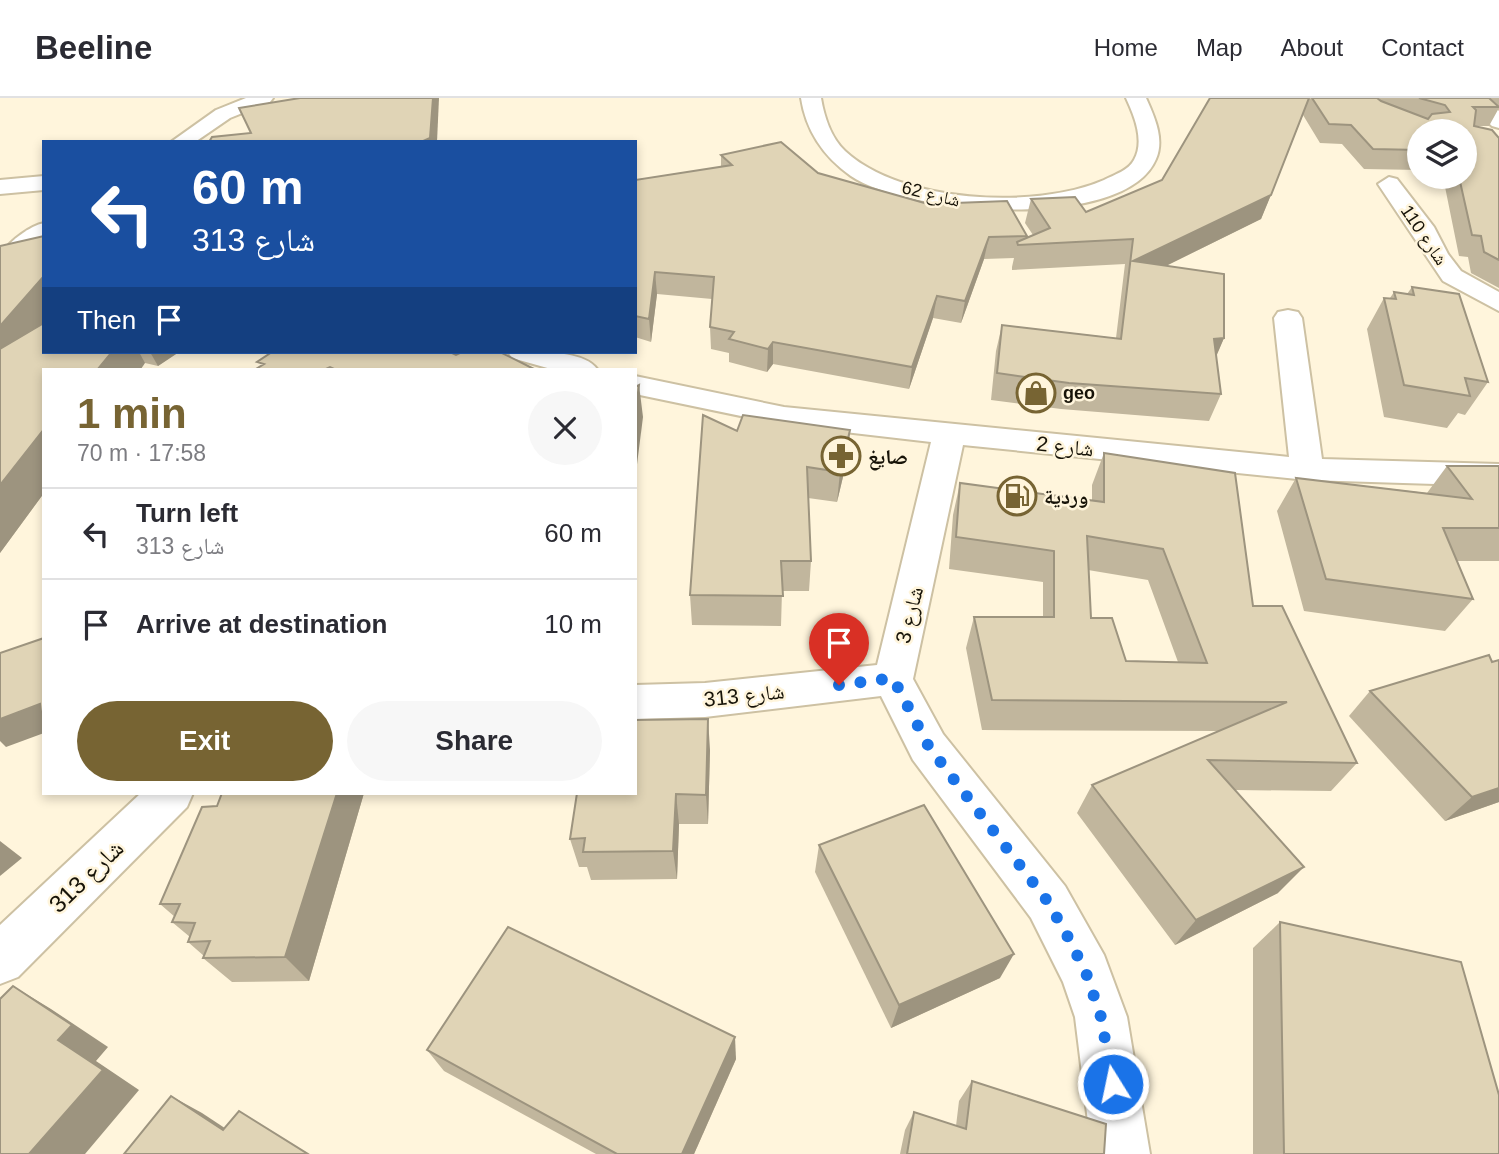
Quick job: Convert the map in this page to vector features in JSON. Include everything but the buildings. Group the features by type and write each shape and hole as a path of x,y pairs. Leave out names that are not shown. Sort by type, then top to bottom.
{"street":[{"path":"184,140 223,114 263,98"},
{"name":"شارع 62","path":"811,98 812,109 828,142 838,156 861,172 942,199 1002,205 1088,196 1133,173 1145,161 1149,146 1136,98"},
{"path":"1472,98 1499,122"},
{"path":"0,187 42,183"},
{"name":"شارع 110","path":"1389,184 1425,232 1436,257 1452,276 1499,303"},
{"path":"7,253 42,231"},
{"path":"7,253 42,250"},
{"path":"1288,318 1307,469"},
{"path":"529,354 578,368"},
{"name":"شارع 2","path":"637,385 784,416 948,434 1307,469 1499,475"},
{"name":"شارع 3","path":"893,678 912,606 948,434"},
{"path":"893,678 929,747 1048,902 1086,973 1101,1017 1121,1154"},
{"name":"شارع 313","path":"637,702 705,700 893,678"},
{"name":"شارع 313","path":"0,958 169,795"}],"place":[{"name":"geo","path":"1036,393"},
{"name":"صايغ","path":"841,456"},
{"name":"وردية","path":"1017,496"}],"route":[{"path":"839,685 893,678 914,724 929,747 956,786 1048,902 1086,973 1101,1017 1113,1084"}]}
